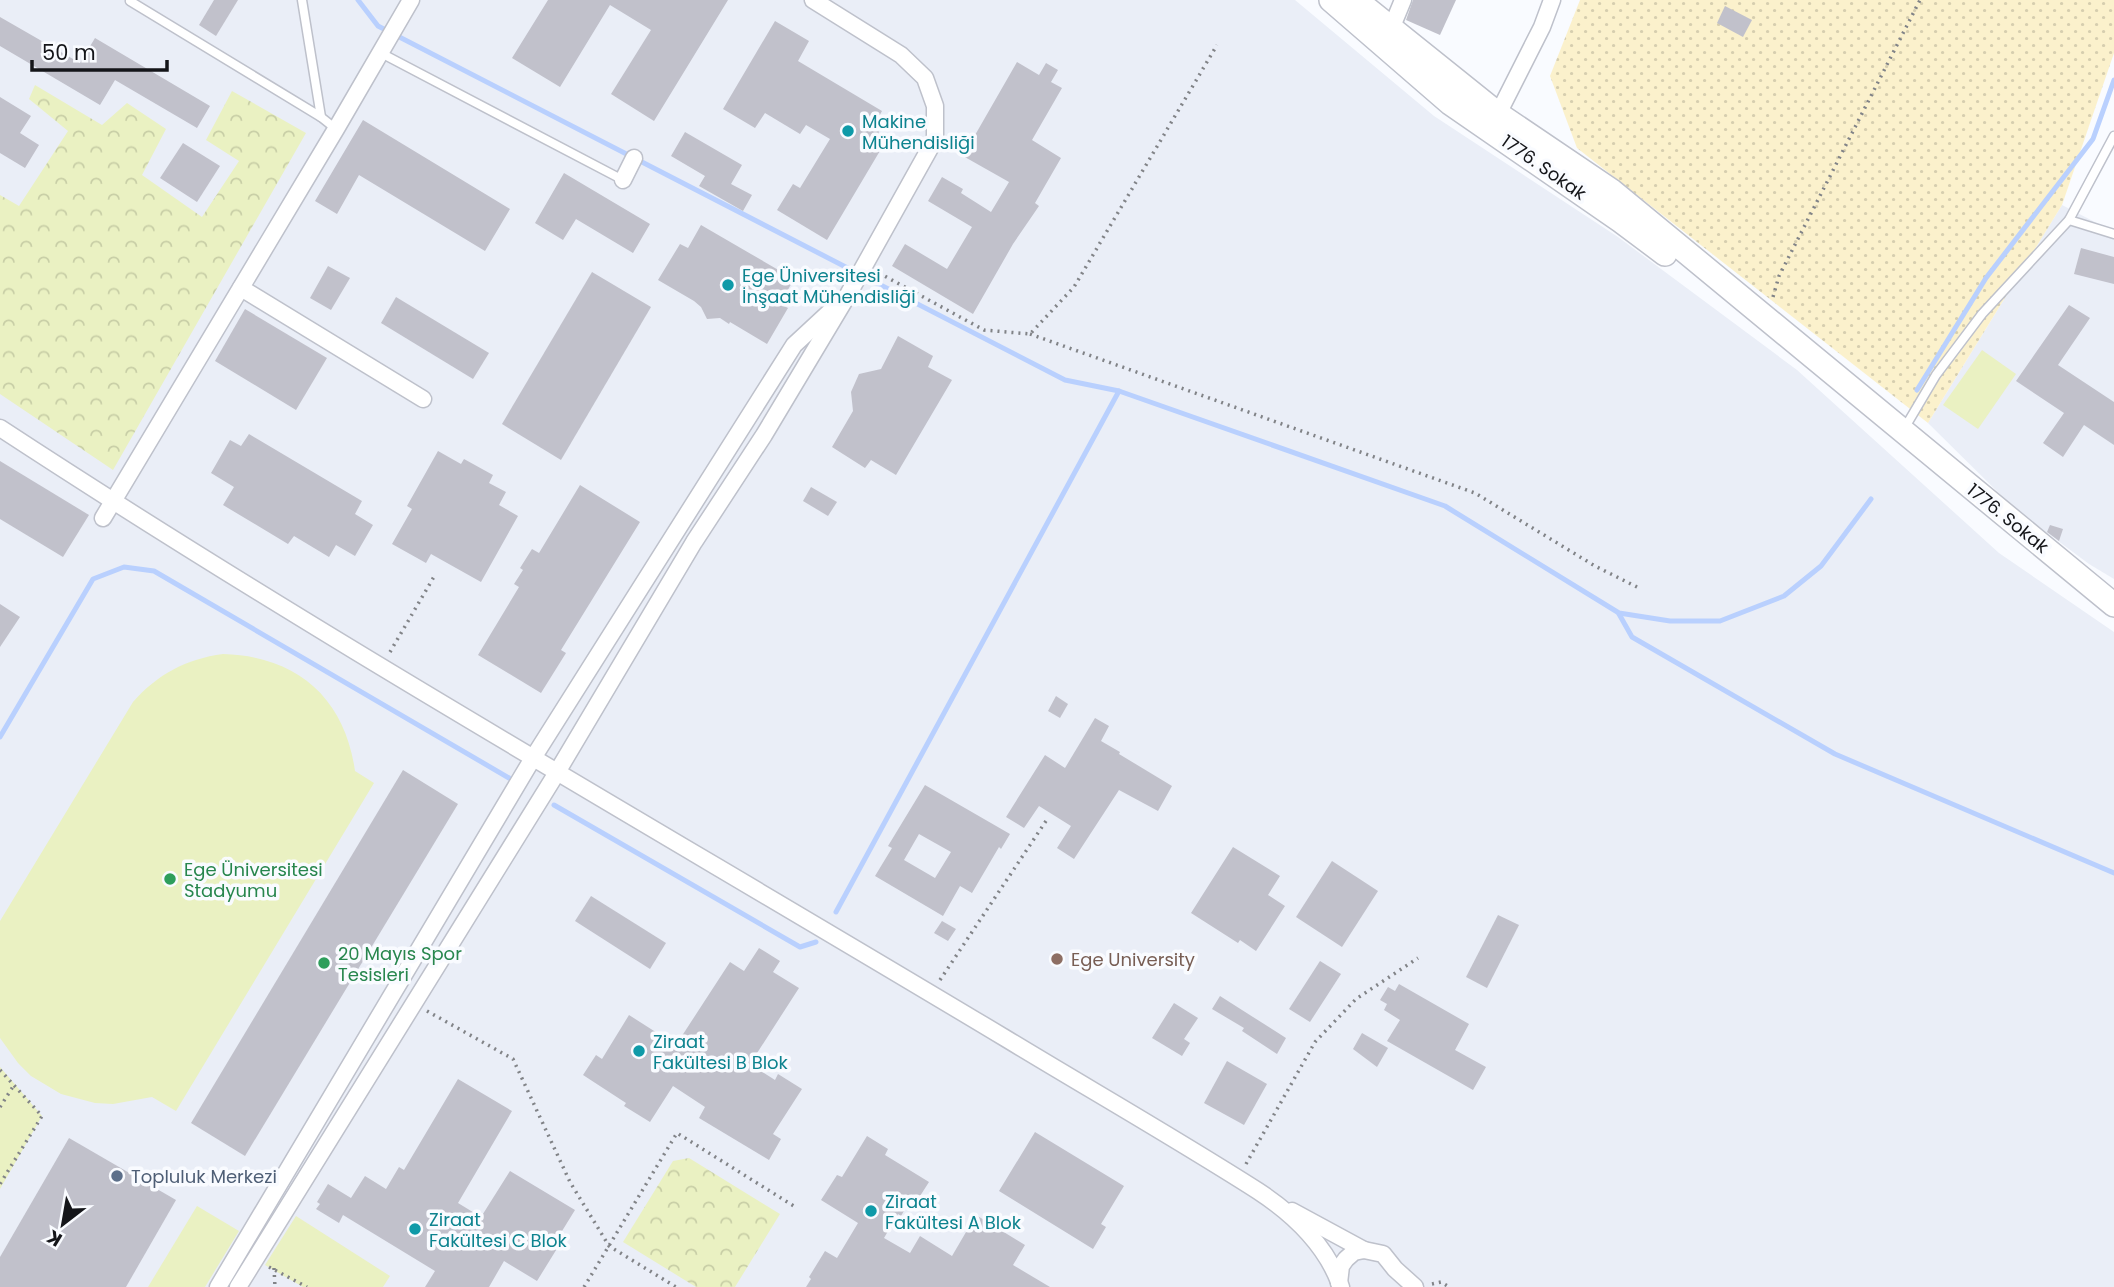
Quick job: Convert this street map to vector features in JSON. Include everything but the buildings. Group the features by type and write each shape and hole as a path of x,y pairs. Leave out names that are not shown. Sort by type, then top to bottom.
{"street":[{"path":"103,518 411,0"},
{"path":"238,1287 557,772 694,542 858,278 934,139 935,106 925,78 901,55 813,0"},
{"name":"1776. Sokak","path":"1331,0 1450,103 1622,221 1764,324 1903,432 2114,605"},
{"name":"1776. Sokak","path":"1356,0 1498,114 1612,191 1764,324"},
{"path":"1391,29 1403,0"},
{"path":"1498,114 1542,27 1552,0"},
{"path":"623,180 634,158"},
{"path":"218,1287 533,758 676,531 794,345 858,278"},
{"path":"241,288 423,399"},
{"path":"0,428 113,503 533,758 1238,1178 1290,1215 1320,1247 1340,1285"},
{"path":"730,447 747,459"},
{"path":"676,531 694,542"},
{"path":"1268,1198 1364,1250 1383,1254 1415,1287"},
{"path":"254,1223 270,1233"},
{"path":"1340,1285 1341,1266 1346,1259 1364,1250"},
{"path":"1395,1269 1395,1287"}],"lane":[{"path":"302,0 321,117"},
{"path":"130,1 321,117 336,129"},
{"path":"381,49 623,180"},
{"path":"1903,432 1937,376 1982,314 2069,220 2114,136"},
{"path":"2069,220 2114,234"}],"path":[{"path":"1764,324 1779,276 1920,0"},
{"path":"1030,334 1074,287 1217,45"},
{"path":"858,278 984,330 1030,334 1475,493 1595,566 1642,589"},
{"path":"382,666 435,575"},
{"path":"932,994 1048,818"},
{"path":"1238,1178 1315,1042 1356,999 1419,958"},
{"path":"413,1003 513,1059 570,1182 609,1246 676,1287"},
{"path":"0,1070 42,1116 0,1184"},
{"path":"0,1107 14,1085"},
{"path":"584,1287 677,1133 797,1208"},
{"path":"250,1265 274,1268 307,1287"},
{"path":"274,1268 275,1287"},
{"path":"1421,1287 1441,1282 1449,1287"}],"shaded area":[{"name":"Ege University","path":"0,0 1295,0 1434,116 1618,237 1797,370 1999,553 2114,632 2114,1287 0,1287"},
{"path":"2062,205 2114,232 2114,579 2089,564 2014,508 1928,423"}],"green space":[{"path":"35,85 102,125 127,103 166,129 142,175 202,217 239,161 206,140 232,91 306,133 113,470 0,394 0,195 19,206 68,131 29,99"},
{"path":"1982,350 2016,374 1978,429 1943,405"},
{"name":"Ege Üniversitesi Stadyumu","path":"223,654 273,663 295,673 313,686 341,722 355,771 374,783 176,1111 152,1097 113,1104 95,1103 61,1094 31,1076 0,1038 0,921 133,702 152,683 174,669"},
{"path":"0,1067 42,1116 0,1189"},
{"path":"689,1158 780,1214 735,1287 696,1287 623,1242 673,1161"},
{"path":"197,1206 239,1231 205,1287 148,1287"},
{"path":"296,1216 390,1276 383,1287 303,1287 265,1265"}],"sand":[{"path":"1580,0 2114,0 2114,53 2062,205 1928,423 1577,148 1550,76"}],"waterway":[{"path":"358,0 378,26 1065,380 1119,391 1445,506 1619,613 1670,621 1720,621 1784,596 1821,566 1871,499"},
{"path":"1917,390 1986,278 2093,139 2114,80"},
{"path":"836,912 1119,391"},
{"path":"0,737 93,579 124,567 154,571 509,778"},
{"path":"1619,614 1632,637 1835,754 2114,873"},
{"path":"554,805 800,947 816,942"}],"place":[{"name":"Makine Mühendisliği","path":"848,131"},
{"name":"Ege Üniversitesi İnşaat Mühendisliği","path":"728,285"},
{"name":"Ege Üniversitesi Stadyumu","path":"170,879"},
{"name":"Ege University","path":"1057,959"},
{"name":"20 Mayıs Spor Tesisleri","path":"324,963"},
{"name":"Ziraat Fakültesi B Blok","path":"639,1051"},
{"name":"Topluluk Merkezi","path":"117,1176"},
{"name":"Ziraat Fakültesi A Blok","path":"871,1211"},
{"name":"Ziraat Fakültesi C Blok","path":"415,1229"}]}
